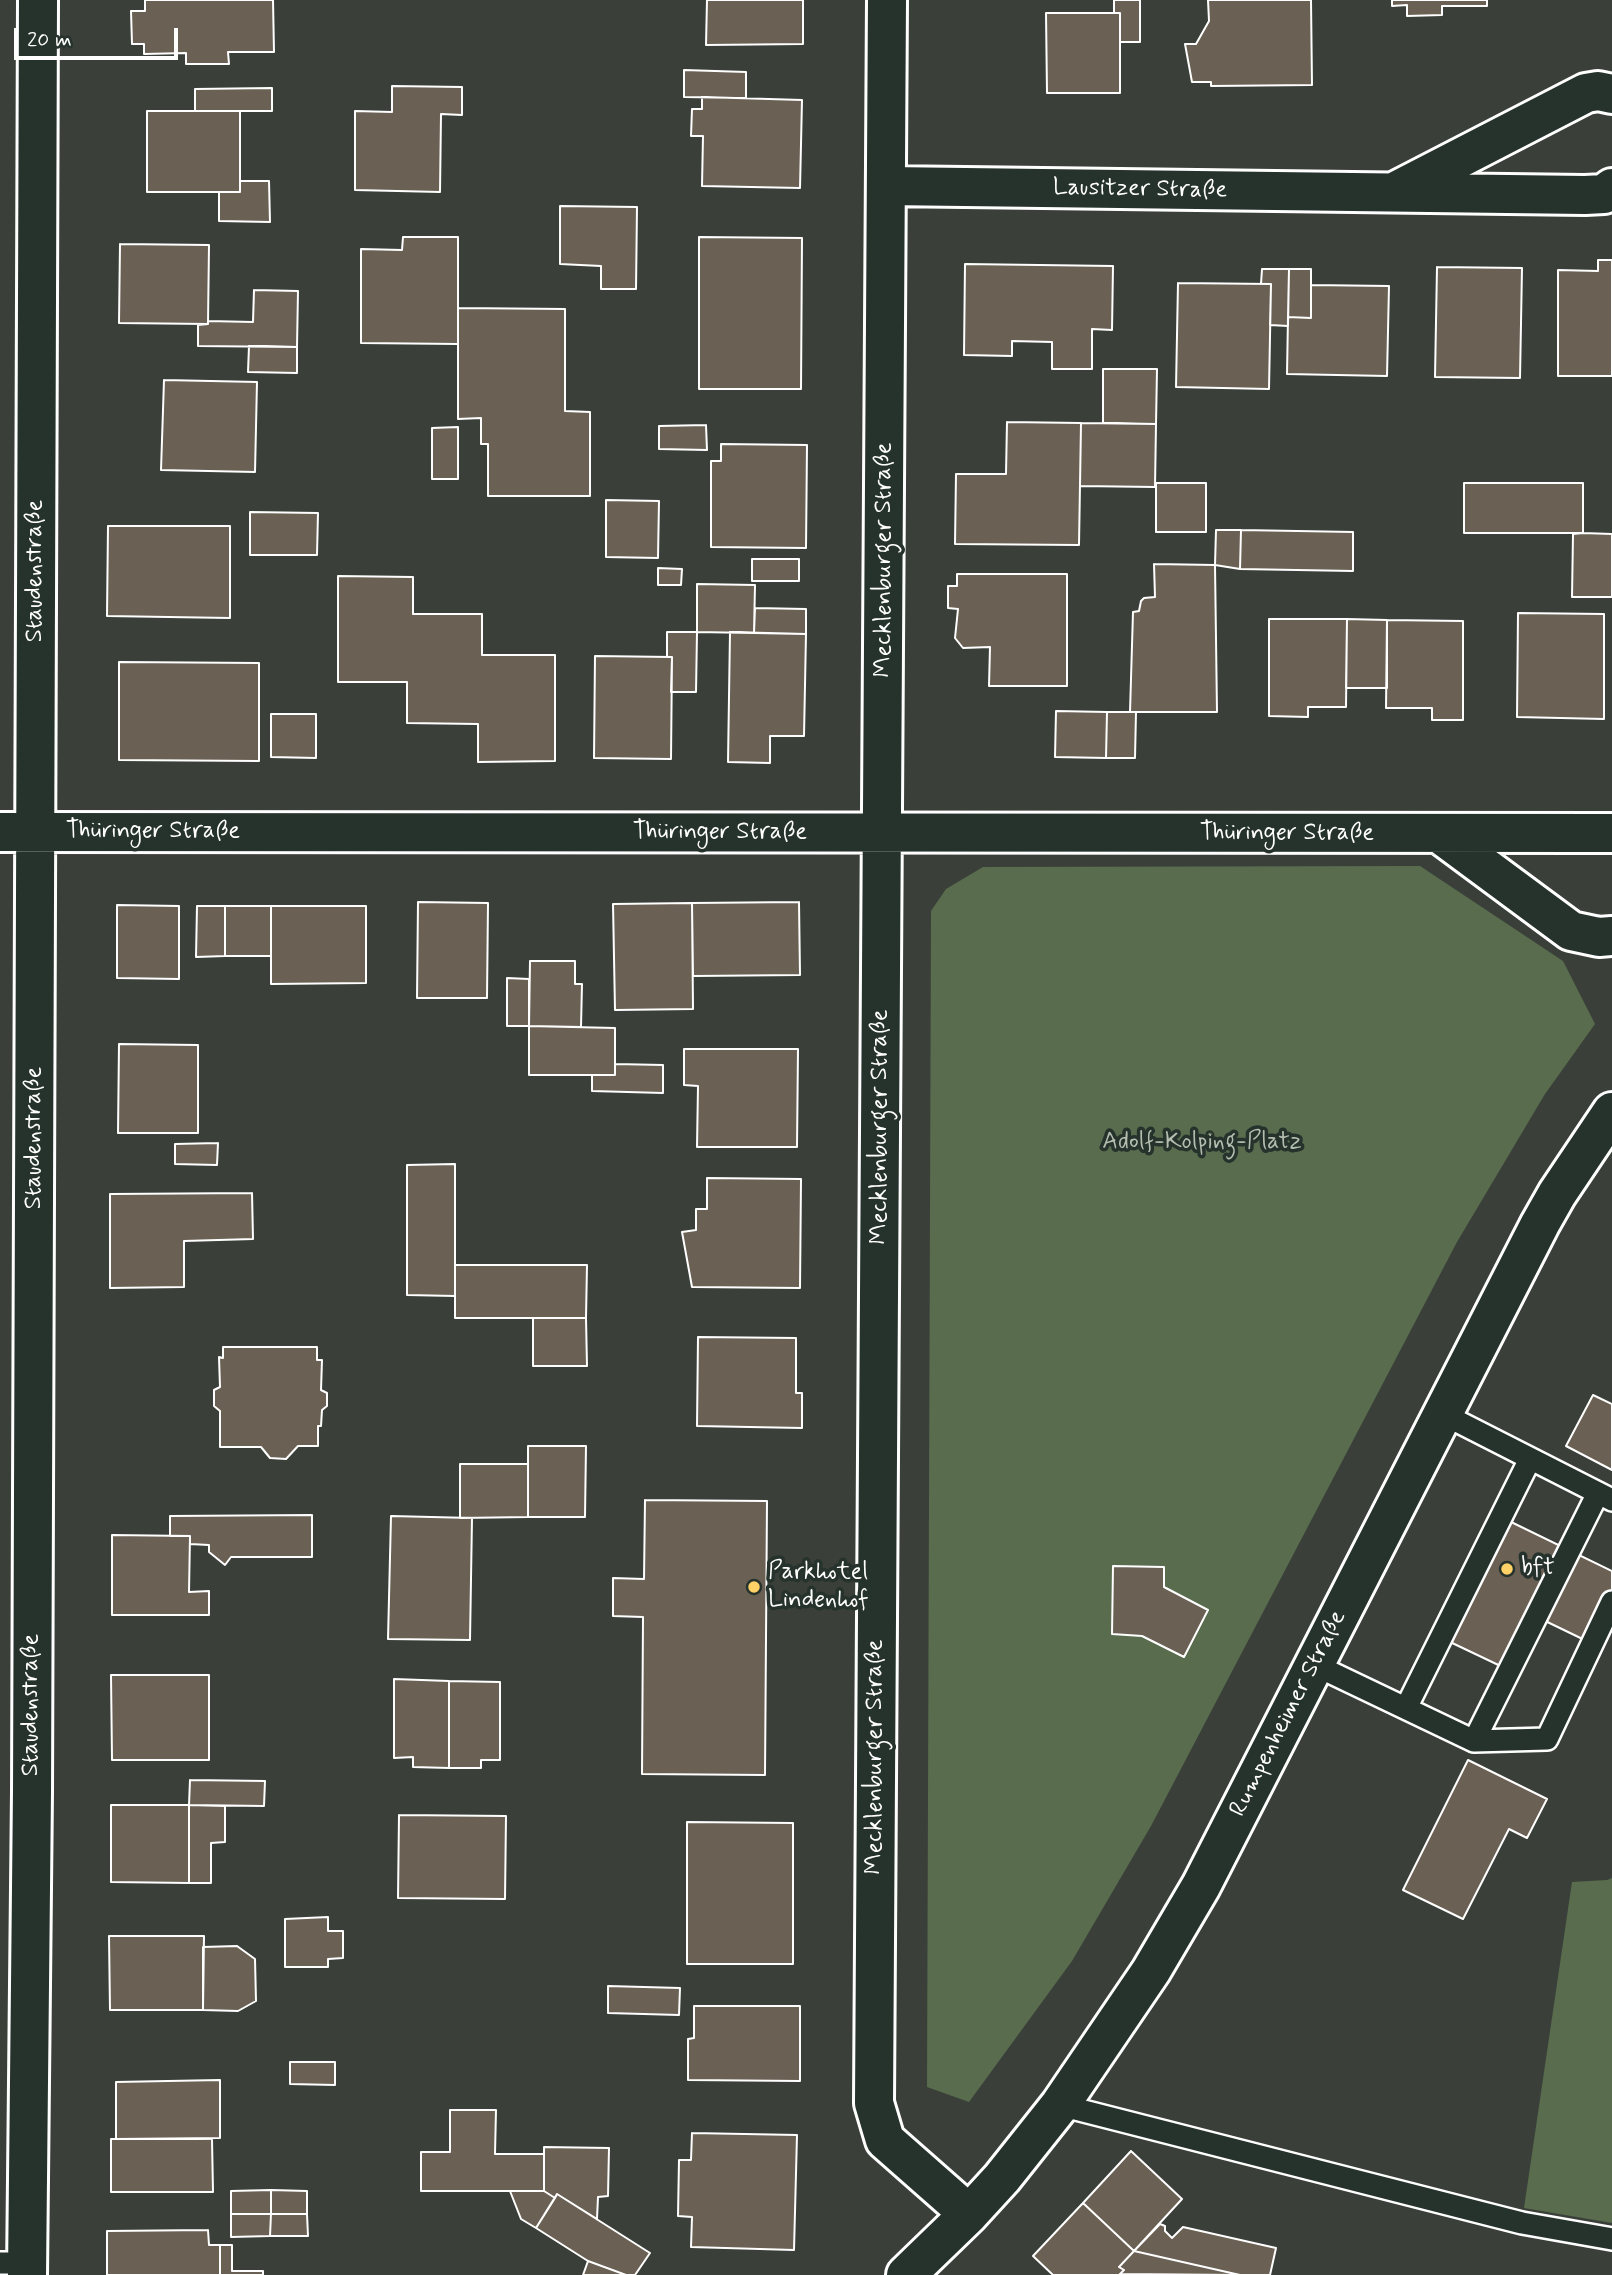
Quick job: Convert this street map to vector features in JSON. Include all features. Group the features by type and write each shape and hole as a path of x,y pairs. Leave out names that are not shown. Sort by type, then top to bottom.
{"street":[{"name":"Staudenstraße","path":"18,2267 18,832 37,0"},
{"name":"Mecklenburger Straße","path":"887,0 874,2103 885,2140 969,2214"},
{"name":"Lausitzer Straße","path":"1393,193 1586,93 1612,94"},
{"name":"Lausitzer Straße","path":"887,186 1585,195 1604,194 1612,188"},
{"name":"Thüringer Straße","path":"18,832 1440,834"},
{"path":"1440,834 1612,833"},
{"path":"1440,834 1571,931 1599,937 1612,936"},
{"name":"Rumpenheimer Straße","path":"906,2275 1002,2178 1060,2105 1151,1971 1201,1886 1540,1224 1612,1112"}],"lane":[{"path":"1443,1414 1605,1496 1474,1741"},
{"path":"1406,1708 1530,1459"},
{"path":"1315,1665 1474,1741 1547,1740 1612,1602"},
{"path":"1060,2105 1522,2223 1612,2239"}],"green space":[{"name":"Adolf-Kolping-Platz","path":"1420,866 1563,961 1595,1024 1545,1094 1457,1242 1151,1826 1072,1961 969,2102 927,2087 931,911 946,889 983,867"},
{"path":"1612,1878 1612,2223 1524,2208 1572,1882"}],"building":[{"path":"145,0 273,0 274,52 228,52 229,64 186,64 186,53 144,54 144,44 132,44 131,11 145,11"},
{"path":"707,0 803,0 803,44 706,45"},
{"path":"1114,0 1140,0 1140,42 1120,42 1120,13 1114,13"},
{"path":"1208,0 1311,0 1312,85 1211,86 1211,82 1192,82 1185,44 1196,44 1209,21"},
{"path":"1392,0 1487,0 1487,6 1442,6 1442,15 1407,16 1407,5 1392,6"},
{"path":"1046,13 1120,13 1120,93 1047,93"},
{"path":"684,70 746,72 746,98 684,97"},
{"path":"392,86 462,87 462,115 441,114 440,192 355,190 355,111 392,112"},
{"path":"272,88 272,111 195,111 195,89"},
{"path":"702,97 802,100 800,188 702,186 703,136 691,136 692,109 702,109"},
{"path":"147,111 240,111 240,192 147,192"},
{"path":"240,181 269,181 270,222 219,221 219,192 240,192"},
{"path":"560,206 637,207 636,289 601,289 601,266 560,264"},
{"path":"403,237 458,237 458,344 361,343 361,249 402,250"},
{"path":"699,237 802,238 801,389 699,389"},
{"path":"120,244 209,245 208,324 119,323"},
{"path":"1598,260 1612,260 1612,376 1558,376 1558,270 1598,271"},
{"path":"965,264 1113,266 1112,330 1092,329 1092,369 1052,369 1052,342 1012,341 1012,356 964,355"},
{"path":"1437,267 1522,268 1520,378 1435,377"},
{"path":"1262,269 1289,269 1288,326 1270,325 1271,284 1261,284"},
{"path":"1289,269 1311,269 1311,318 1288,317"},
{"path":"1178,283 1271,284 1269,389 1176,387"},
{"path":"1311,285 1389,286 1387,376 1287,374 1288,317 1311,318"},
{"path":"254,290 298,291 297,347 198,346 198,325 208,324 208,321 253,322"},
{"path":"458,308 565,309 565,411 590,412 590,496 488,496 488,444 481,444 481,418 458,419"},
{"path":"249,346 297,347 297,373 248,372"},
{"path":"1103,369 1157,369 1156,424 1103,423"},
{"path":"164,380 257,382 255,472 161,470"},
{"path":"1007,422 1081,423 1079,545 955,544 956,474 1006,474"},
{"path":"1081,423 1156,424 1155,487 1080,486"},
{"path":"706,425 707,450 659,449 659,426"},
{"path":"458,427 458,479 432,479 432,428"},
{"path":"721,444 807,445 806,548 711,547 711,461 721,461"},
{"path":"1156,483 1206,483 1206,532 1156,532"},
{"path":"1464,483 1583,483 1583,533 1464,533"},
{"path":"606,500 659,501 658,558 606,557"},
{"path":"250,512 318,513 317,555 250,555"},
{"path":"108,526 230,526 230,618 107,616"},
{"path":"1216,530 1241,530 1240,569 1215,565"},
{"path":"1241,530 1353,532 1353,571 1240,569"},
{"path":"1573,534 1612,534 1612,597 1572,597"},
{"path":"752,559 799,559 799,581 752,581"},
{"path":"1154,564 1215,565 1217,712 1130,712 1133,612 1139,611 1144,598 1155,597"},
{"path":"658,568 682,569 681,585 658,585"},
{"path":"957,574 1067,574 1067,686 989,686 990,647 963,648 955,638 958,609 948,608 948,586 957,586"},
{"path":"338,576 413,577 413,614 482,614 482,655 555,655 555,761 478,762 478,724 407,723 407,682 338,682"},
{"path":"697,584 755,585 754,633 697,632"},
{"path":"755,608 806,609 806,634 754,633"},
{"path":"1518,613 1604,614 1604,719 1517,717"},
{"path":"1269,619 1347,619 1346,707 1308,707 1308,717 1269,716"},
{"path":"1347,619 1387,620 1387,688 1346,688"},
{"path":"1387,620 1463,621 1463,720 1432,720 1432,708 1386,708"},
{"path":"667,632 697,632 696,692 671,692 672,657 667,657"},
{"path":"730,632 806,634 804,736 770,736 770,763 728,762"},
{"path":"595,656 672,657 671,759 594,758"},
{"path":"119,662 259,663 259,761 119,760"},
{"path":"1056,711 1107,712 1106,758 1055,757"},
{"path":"1107,712 1136,712 1135,758 1106,758"},
{"path":"271,714 316,714 316,758 271,757"},
{"path":"418,902 488,903 487,998 417,998"},
{"path":"799,902 800,975 693,976 692,903"},
{"path":"692,903 693,1009 615,1010 613,904"},
{"path":"117,905 179,906 179,979 117,978"},
{"path":"197,906 225,906 225,956 196,957"},
{"path":"225,906 271,906 271,956 225,956"},
{"path":"271,906 366,906 366,983 271,984"},
{"path":"530,961 575,961 575,984 582,984 581,1027 529,1026"},
{"path":"507,978 529,979 529,1026 507,1026"},
{"path":"529,1026 615,1028 615,1075 529,1075"},
{"path":"119,1044 198,1045 198,1133 118,1133"},
{"path":"684,1049 798,1049 797,1147 697,1147 698,1086 684,1085"},
{"path":"615,1064 663,1065 663,1093 592,1091 592,1075 615,1075"},
{"path":"218,1143 217,1165 175,1164 175,1144"},
{"path":"455,1164 455,1296 407,1295 407,1165"},
{"path":"707,1178 801,1179 800,1288 692,1287 682,1232 696,1230 696,1209 707,1209"},
{"path":"252,1193 253,1239 184,1241 184,1287 110,1288 110,1194"},
{"path":"455,1265 587,1265 586,1318 455,1318"},
{"path":"533,1318 586,1318 587,1366 533,1366"},
{"path":"698,1337 796,1338 796,1393 802,1393 802,1428 697,1426"},
{"path":"223,1347 317,1347 317,1360 322,1360 321,1390 327,1393 327,1406 322,1410 321,1426 318,1426 318,1446 298,1446 286,1459 270,1458 261,1447 220,1447 220,1411 214,1406 214,1390 220,1387 219,1357 223,1358"},
{"path":"1593,1395 1612,1404 1612,1470 1566,1446"},
{"path":"528,1446 586,1446 585,1517 528,1517"},
{"path":"460,1464 528,1464 528,1517 460,1518"},
{"path":"645,1500 767,1501 765,1775 642,1774 643,1617 613,1616 613,1578 644,1579"},
{"path":"312,1515 312,1557 231,1557 225,1565 209,1552 209,1545 190,1544 190,1536 170,1536 170,1516"},
{"path":"391,1516 472,1518 470,1640 388,1639"},
{"path":"1507,1520 1612,1571 1612,1616 1597,1646 1537,1617 1511,1671 1448,1641"},
{"path":"112,1535 190,1536 189,1592 209,1591 209,1615 112,1615"},
{"path":"1113,1566 1164,1567 1164,1587 1208,1610 1184,1657 1142,1636 1112,1634"},
{"path":"111,1675 209,1675 209,1760 112,1760"},
{"path":"394,1679 449,1681 449,1768 413,1767 413,1757 394,1758"},
{"path":"449,1681 500,1682 500,1760 481,1760 481,1768 449,1768"},
{"path":"1468,1760 1547,1799 1527,1838 1509,1829 1463,1919 1403,1890"},
{"path":"190,1780 265,1781 264,1806 189,1805"},
{"path":"111,1805 189,1805 189,1883 111,1882"},
{"path":"189,1805 225,1806 225,1842 211,1843 211,1883 189,1883"},
{"path":"399,1815 506,1816 505,1899 398,1898"},
{"path":"687,1822 793,1823 793,1964 687,1964"},
{"path":"328,1917 328,1931 343,1931 343,1958 328,1959 328,1967 285,1967 285,1919"},
{"path":"109,1936 204,1936 203,2010 110,2010"},
{"path":"237,1946 255,1959 256,2001 238,2011 203,2010 203,1947"},
{"path":"608,1986 680,1988 679,2015 608,2013"},
{"path":"694,2006 800,2006 800,2081 688,2080 688,2039 694,2038"},
{"path":"290,2062 335,2062 335,2085 290,2084"},
{"path":"220,2080 220,2138 116,2139 116,2082"},
{"path":"450,2110 496,2110 495,2154 544,2154 544,2191 421,2191 421,2152 450,2152"},
{"path":"692,2133 797,2135 794,2250 691,2247 692,2217 678,2216 679,2160 691,2160"},
{"path":"111,2139 212,2139 213,2192 111,2192"},
{"path":"544,2147 609,2148 608,2196 598,2197 597,2219 557,2194 555,2198 544,2191"},
{"path":"1131,2151 1182,2199 1134,2251 1083,2203"},
{"path":"271,2190 271,2214 231,2214 231,2191"},
{"path":"271,2190 307,2191 307,2214 271,2214"},
{"path":"510,2191 544,2191 555,2198 536,2228 521,2219"},
{"path":"557,2194 650,2253 635,2275 626,2275 588,2261 536,2228"},
{"path":"1083,2203 1134,2251 1119,2267 1124,2270 1119,2275 1053,2275 1033,2256"},
{"path":"231,2214 271,2214 270,2236 231,2237"},
{"path":"271,2214 307,2214 308,2236 270,2236"},
{"path":"1160,2224 1165,2226 1165,2231 1172,2238 1183,2227 1276,2248 1270,2275 1240,2275 1134,2251"},
{"path":"208,2230 209,2245 220,2245 220,2275 107,2275 107,2231"},
{"path":"220,2245 232,2245 232,2271 263,2271 263,2275 220,2275"},
{"path":"1134,2251 1240,2275 1120,2274 1124,2270 1119,2267"},
{"path":"588,2261 626,2275 583,2275"}],"place":[{"name":"bft","path":"1507,1569"},
{"name":"Parkhotel Lindenhof","path":"754,1587"}]}
